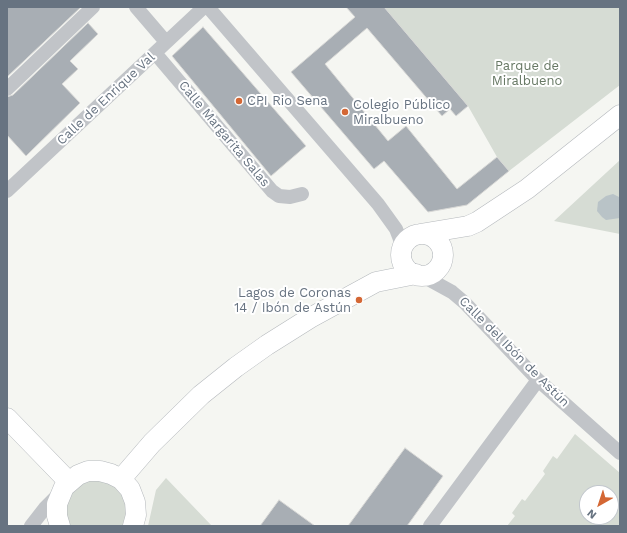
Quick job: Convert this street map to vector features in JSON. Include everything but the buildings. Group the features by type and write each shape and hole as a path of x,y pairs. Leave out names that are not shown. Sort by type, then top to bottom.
{"street":[{"path":"7,89 93,7"},
{"path":"136,7 166,42"},
{"name":"Calle de Enrique Val","path":"7,191 204,7"},
{"path":"208,7 378,204 396,229 402,248 401,256 406,267 410,272 418,275"},
{"name":"Calle Margarita Salas","path":"155,53 272,192 279,196 290,197 302,194"},
{"path":"376,282 409,238 420,234 468,226 477,222 527,189 620,115"},
{"path":"121,479 170,424 201,395 236,367 267,345 310,318 376,282 426,275 437,269 442,259 468,226"},
{"path":"420,234 431,236 439,243 443,254 442,259"},
{"name":"Calle del Ibón de Astún","path":"418,275 452,292 465,303 538,380 620,453"},
{"path":"430,526 538,380"},
{"path":"7,418 65,487"},
{"path":"30,526 45,508 78,475 88,471 100,471 121,479 130,489 135,502 136,515 133,526"},
{"path":"60,526 57,516 57,504 65,487"}],"green space":[{"name":"Parque de Miralbueno","path":"384,7 620,7 620,85 509,171 497,157 468,106"},
{"path":"620,160 620,234 554,221"},
{"path":"575,434 620,473 620,526 507,526 515,516 512,513 522,499 525,501 545,474 543,471 553,456 557,459"},
{"path":"91,478 114,483 128,502 125,526 69,526 65,503 68,494"},
{"path":"166,478 212,526 148,526 156,490"}],"shaded area":[{"path":"613,194 619,197 620,200 620,218 606,220 597,211 598,202 606,196"}],"place":[{"name":"CPI Rio Sena","path":"239,101"},
{"name":"Colegio Público Miralbueno","path":"345,112"},
{"name":"Lagos de Coronas 14 / Ibón de Astún","path":"359,300"}]}
